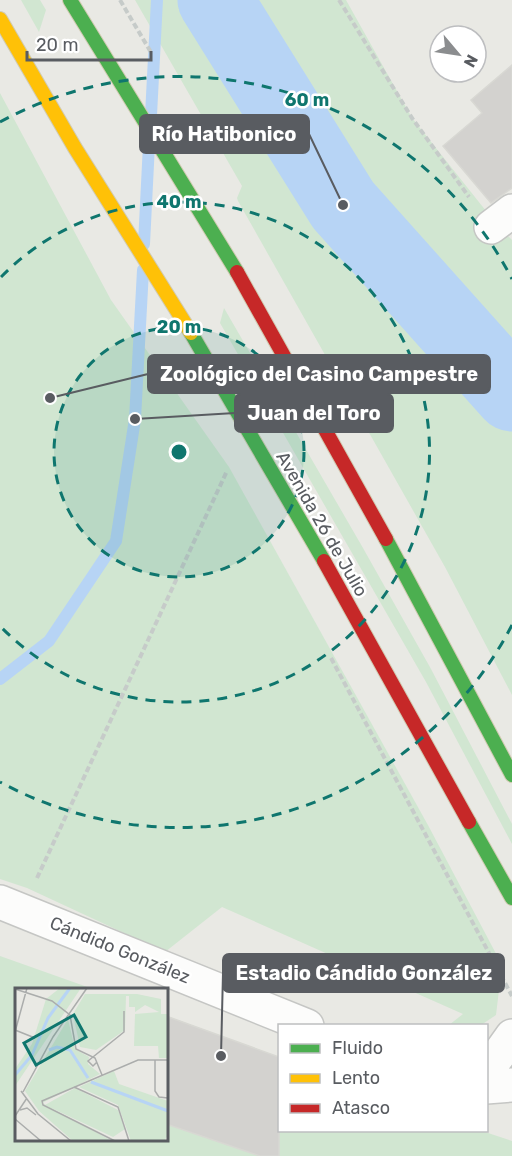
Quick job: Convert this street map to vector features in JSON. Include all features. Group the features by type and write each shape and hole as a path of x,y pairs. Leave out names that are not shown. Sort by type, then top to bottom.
{"main road":[{"path":"70,0 226,252 384,536 512,775"},
{"name":"Avenida 26 de Julio","path":"0,20 33,78 207,361 325,564 512,898"}],"street":[{"name":"Cándido González","path":"11,906 302,1024"},
{"path":"488,1061 497,1058 512,1036"},
{"path":"488,1087 512,1085"}],"path":[{"path":"339,0 412,118 502,219"},
{"path":"11,906 229,467 234,478"},
{"path":"331,658 512,996"}],"green space":[{"path":"21,0 40,0 46,10 39,32"},
{"path":"135,0 346,0 412,118 498,226 512,240 512,695 445,567 238,201 242,186"},
{"path":"0,93 111,300 229,467 429,827 502,965 496,1015 482,1024 450,1024 463,1014 222,907 165,952 27,888 0,879"},
{"path":"224,308 431,669 512,824 512,844 426,682 220,323"},
{"path":"0,956 90,988 15,988 15,1141 168,1141 168,1016 278,1057 278,1132 485,1132 512,1141 512,1156 0,1156"}],"building":[{"path":"512,65 512,188 491,203 443,146 482,113 471,100"},
{"path":"168,1017 278,1057 279,1156 260,1156 168,1125"}],"waterway":[{"path":"151,115 157,0"},
{"path":"215,0 343,205 512,394"},
{"path":"144,244 149,144"},
{"path":"0,679 49,641 116,541 135,419 143,270"}],"traffic: fast":[{"path":"70,0 237,272"},
{"path":"191,333 324,561"},
{"path":"386,539 512,775"},
{"path":"469,822 512,898"}],"traffic: slow":[{"path":"0,19 75,148 191,333"}],"traffic: jam":[{"path":"237,272 386,539"},
{"path":"324,561 469,822"}],"place":[{"name":"Río Hatibonico","path":"343,205"},
{"name":"Zoológico del Casino Campestre","path":"50,398"},
{"name":"Juan del Toro","path":"135,419"},
{"name":"Estadio Cándido González","path":"221,1056"}]}
